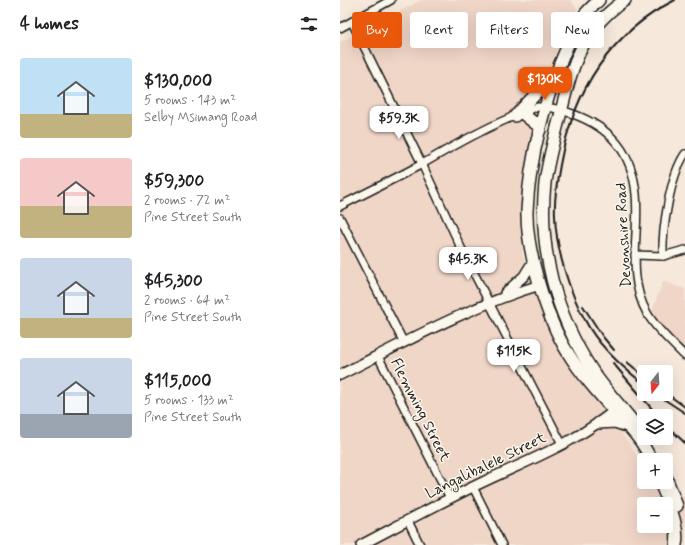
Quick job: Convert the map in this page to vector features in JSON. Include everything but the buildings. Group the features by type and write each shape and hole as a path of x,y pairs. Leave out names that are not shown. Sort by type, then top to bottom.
{"main road":[{"path":"599,0 586,13 578,25 557,71 540,130 531,178 527,212 529,234 540,285 556,329 567,352 588,382 637,429"},
{"path":"625,0 595,27 581,48 569,80 545,183 544,219 547,259 558,300 579,349 627,426 640,440 647,453"},
{"path":"540,130 537,125 518,114 557,71"},
{"path":"599,423 615,422 627,426"},
{"path":"663,489 678,534 676,545"},
{"path":"670,489 685,532"}],"street":[{"path":"370,12 391,0"},
{"path":"340,28 352,22"},
{"path":"365,48 422,164 462,250 494,301 562,444"},
{"path":"340,206 422,164 472,135 531,109 546,107"},
{"name":"Devonshire Road","path":"546,107 562,110 586,119 602,128 616,141 627,158 633,171 637,195 635,255 637,280 642,299 647,312 660,330 685,356"},
{"path":"663,256 662,242 667,211 676,174 685,154"},
{"path":"340,218 404,343"},
{"path":"635,255 663,256 685,250"},
{"path":"494,301 524,276 534,260"},
{"path":"340,375 437,326 523,289 540,285"},
{"name":"Flemming Street","path":"378,356 450,498"},
{"name":"Langalibalele Street","path":"361,545 450,498 562,444 599,423 617,408"},
{"path":"473,487 502,545"},
{"path":"408,521 420,545"}],"shaded area":[{"path":"422,0 571,0 577,10 576,12 551,12 551,48 557,48 530,146 522,254 561,345 637,456 637,489 670,489 685,498 685,545 340,545 340,42 352,36 352,48 402,48 402,12 399,12"},
{"path":"663,281 685,289 685,351 651,314"}],"railway":[{"path":"637,378 619,363 597,339 590,330 579,309 564,270 556,229 555,197 566,139 574,114 585,90 598,68 613,48 631,30 652,14 675,0"},
{"path":"583,306 603,337 614,350"},
{"path":"627,362 637,370"},
{"path":"613,363 652,409"},
{"path":"673,398 685,407"},
{"path":"667,401 685,413"},
{"path":"673,432 685,443"}]}
